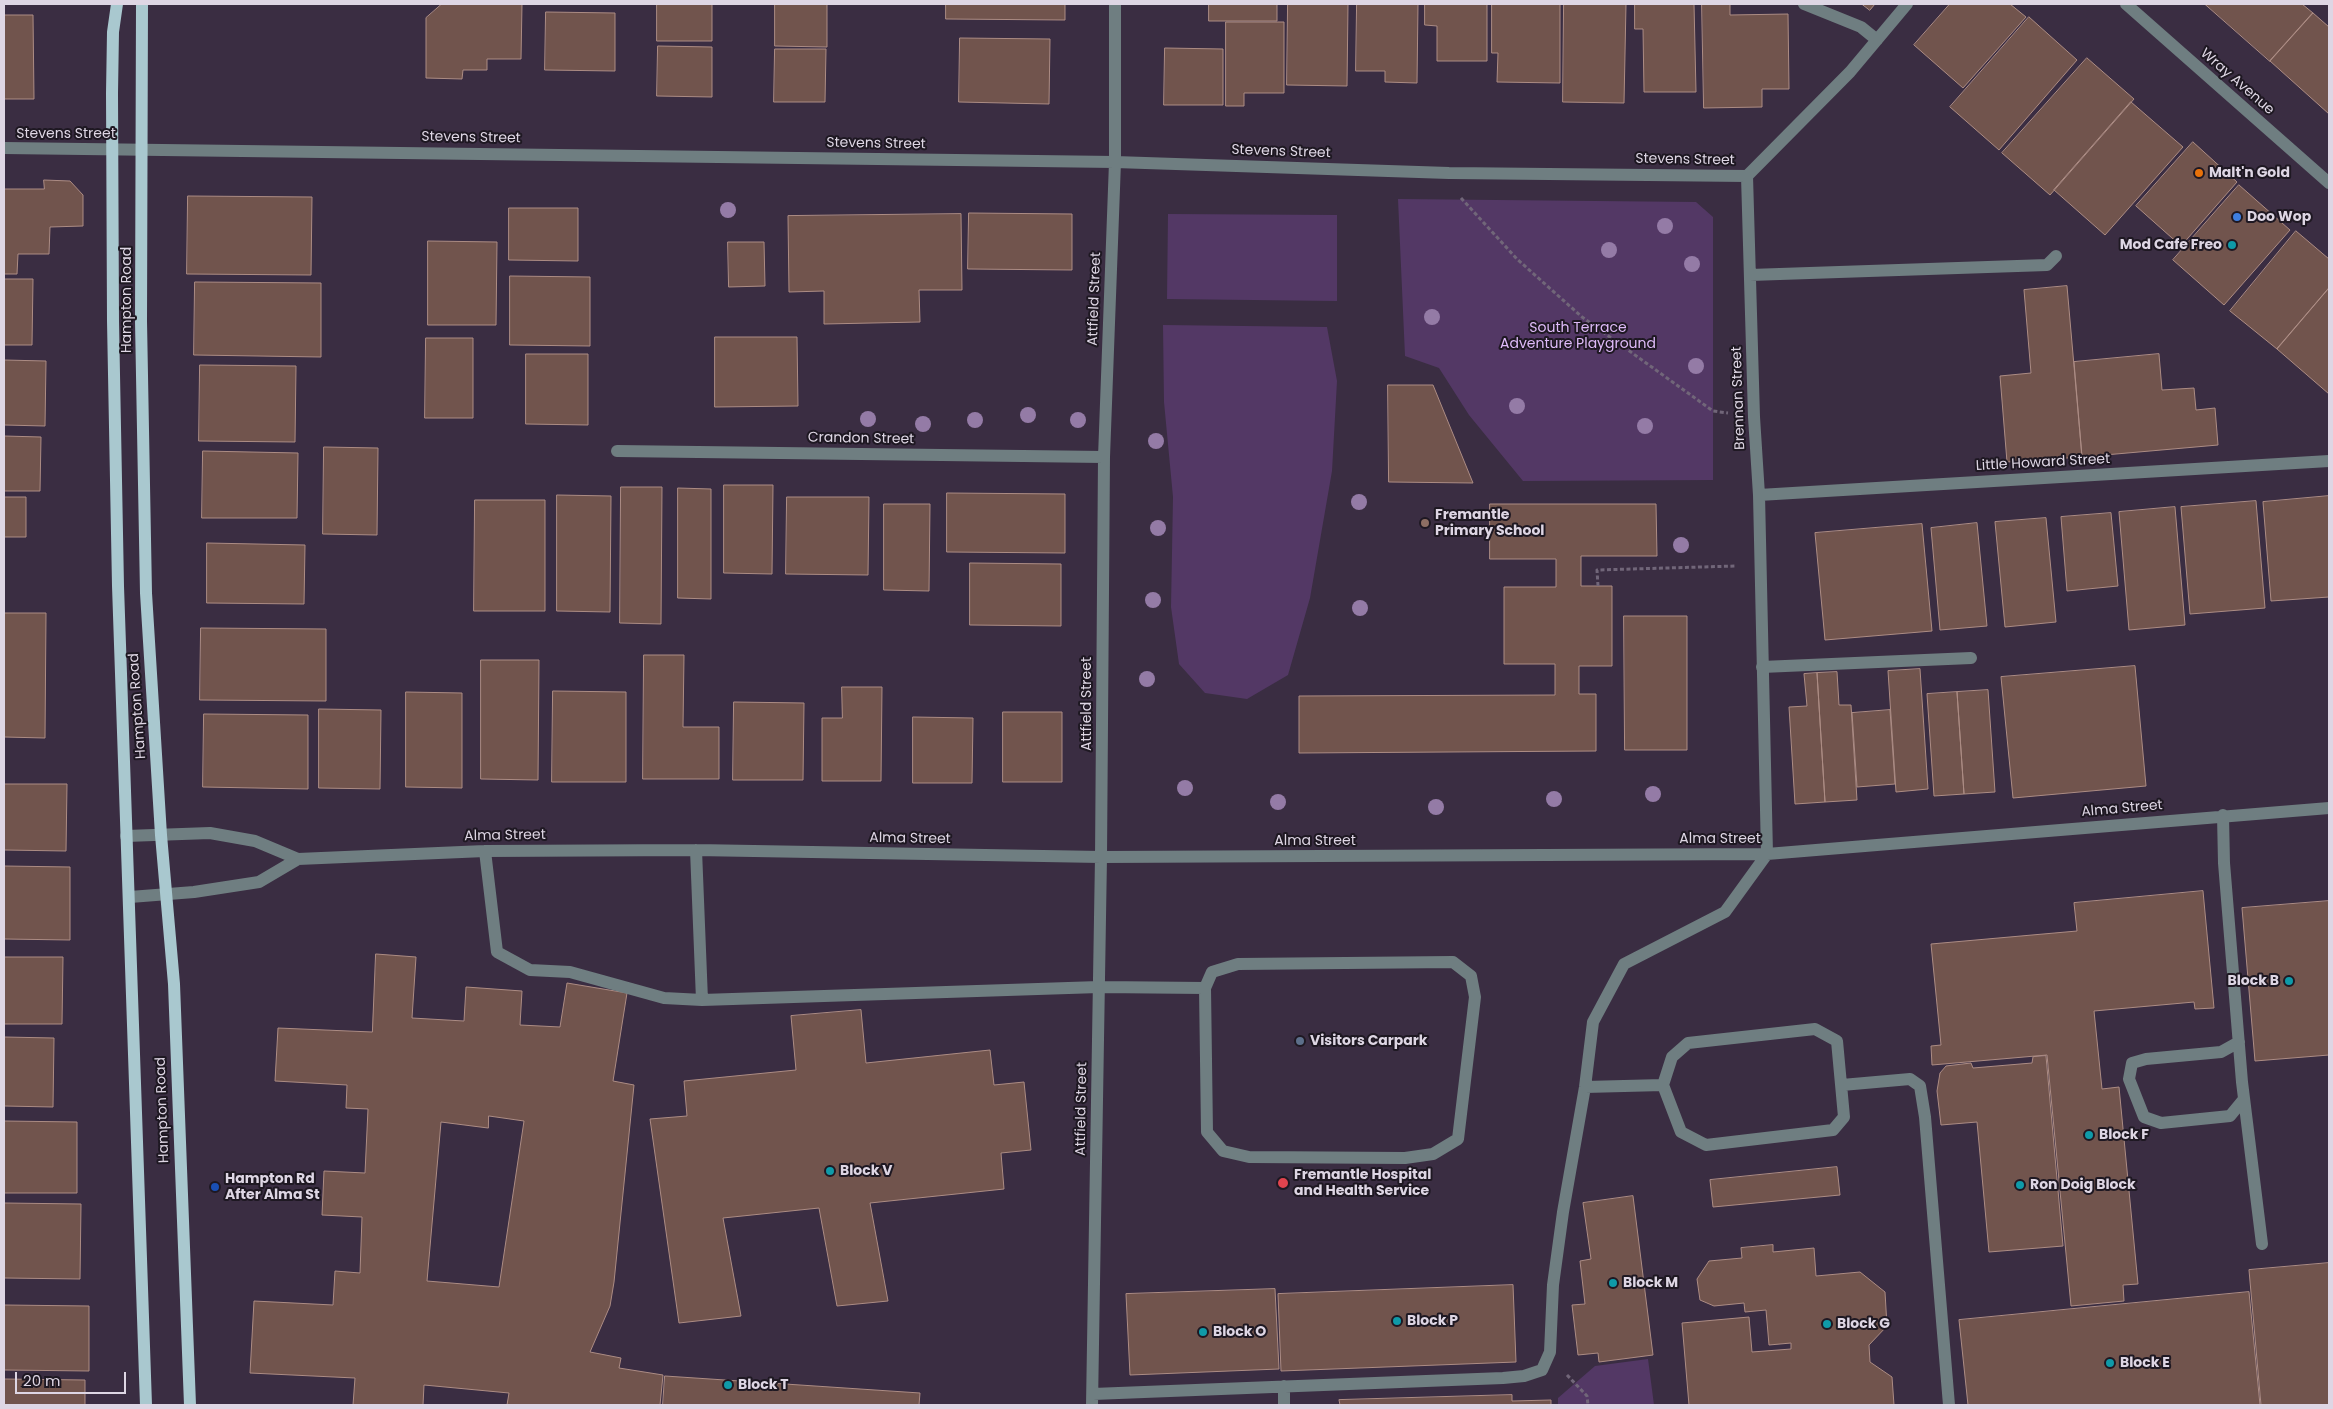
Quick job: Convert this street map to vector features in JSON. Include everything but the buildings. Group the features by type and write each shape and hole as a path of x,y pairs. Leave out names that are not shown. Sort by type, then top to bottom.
{"main road":[{"name":"Hampton Road","path":"117,4 113,32 111,148 118,576 146,1405"},
{"name":"Hampton Road","path":"142,4 141,149 146,593 161,835 174,984 190,1405"}],"street":[{"name":"Attfield Street","path":"1093,1399 1101,857 1104,457 1115,162 1115,4"},
{"path":"1804,4 1861,27 1877,40"},
{"path":"1747,176 1850,72 1907,4"},
{"name":"Wray Avenue","path":"2126,4 2329,183"},
{"name":"Stevens Street","path":"4,148 1115,162 1449,173 1747,176"},
{"name":"Brennan Street","path":"1747,176 1754,417 1759,495 1759,567 1767,854"},
{"path":"1750,275 2047,265 2056,256"},
{"name":"Crandon Street","path":"617,451 1104,457"},
{"name":"Little Howard Street","path":"1759,495 2329,460"},
{"path":"1762,667 1971,658"},
{"name":"Alma Street","path":"126,836 210,833 255,841 298,859 485,851 696,850 1101,857 1767,854 2223,815 2329,808"},
{"path":"2223,815 2224,863 2244,1099 2262,1244"},
{"path":"696,850 702,1000"},
{"path":"485,851 497,952 530,970 570,972 664,998 702,1000 1099,987 1205,988"},
{"path":"1093,1399 1284,1386 1524,1376 1542,1370 1550,1352 1554,1285 1563,1212 1585,1087 1592,1022 1624,964 1725,912 1767,854"},
{"name":"Alma Street","path":"130,897 258,882 298,859"},
{"path":"1453,962 1471,976 1475,997 1458,1139 1433,1154 1405,1158 1249,1157 1223,1151 1207,1132 1205,988 1212,972 1238,964 1453,962"},
{"path":"1815,1029 1836,1040 1844,1117 1833,1130 1706,1145 1681,1132 1663,1085 1672,1057 1688,1043 1815,1029"},
{"path":"2239,1042 2221,1052 2146,1059 2132,1063 2129,1079 2144,1117 2161,1123 2230,1116 2244,1099"},
{"path":"1842,1085 1910,1079 1920,1086 1925,1116 1949,1405"},
{"path":"1585,1087 1663,1085"},
{"path":"1284,1386 1284,1405"}],"path":[{"path":"1449,173 1462,200 1517,260 1582,317 1713,411 1754,417"},
{"path":"1598,586 1597,570 1715,565 1759,567"},
{"path":"1547,1358 1576,1382 1587,1396 1588,1405"}],"green space":[{"name":"South Terrace Adventure Playground","path":"1398,199 1696,202 1713,217 1713,480 1523,481 1469,415 1439,368 1405,356"},
{"path":"1168,214 1337,215 1337,301 1167,299"},
{"path":"1163,325 1327,327 1337,381 1332,471 1310,598 1288,675 1247,699 1205,693 1179,664 1171,607 1173,497 1164,402"},
{"path":"1648,1359 1654,1405 1558,1405 1558,1398 1595,1366"}],"place":[{"name":"Malt'n Gold","path":"2199,173"},
{"name":"Doo Wop","path":"2237,217"},
{"name":"Mod Cafe Freo","path":"2232,245"},
{"name":"Fremantle Primary School","path":"1425,523"},
{"name":"Block B","path":"2289,981"},
{"name":"Visitors Carpark","path":"1300,1041"},
{"name":"Block F","path":"2089,1135"},
{"name":"Block V","path":"830,1171"},
{"name":"Fremantle Hospital and Health Service","path":"1283,1183"},
{"name":"Ron Doig Block","path":"2020,1185"},
{"name":"Hampton Rd After Alma St","path":"215,1187"},
{"name":"Block M","path":"1613,1283"},
{"name":"Block P","path":"1397,1321"},
{"name":"Block G","path":"1827,1324"},
{"name":"Block O","path":"1203,1332"},
{"name":"Block E","path":"2110,1363"},
{"name":"Block T","path":"728,1385"}]}
